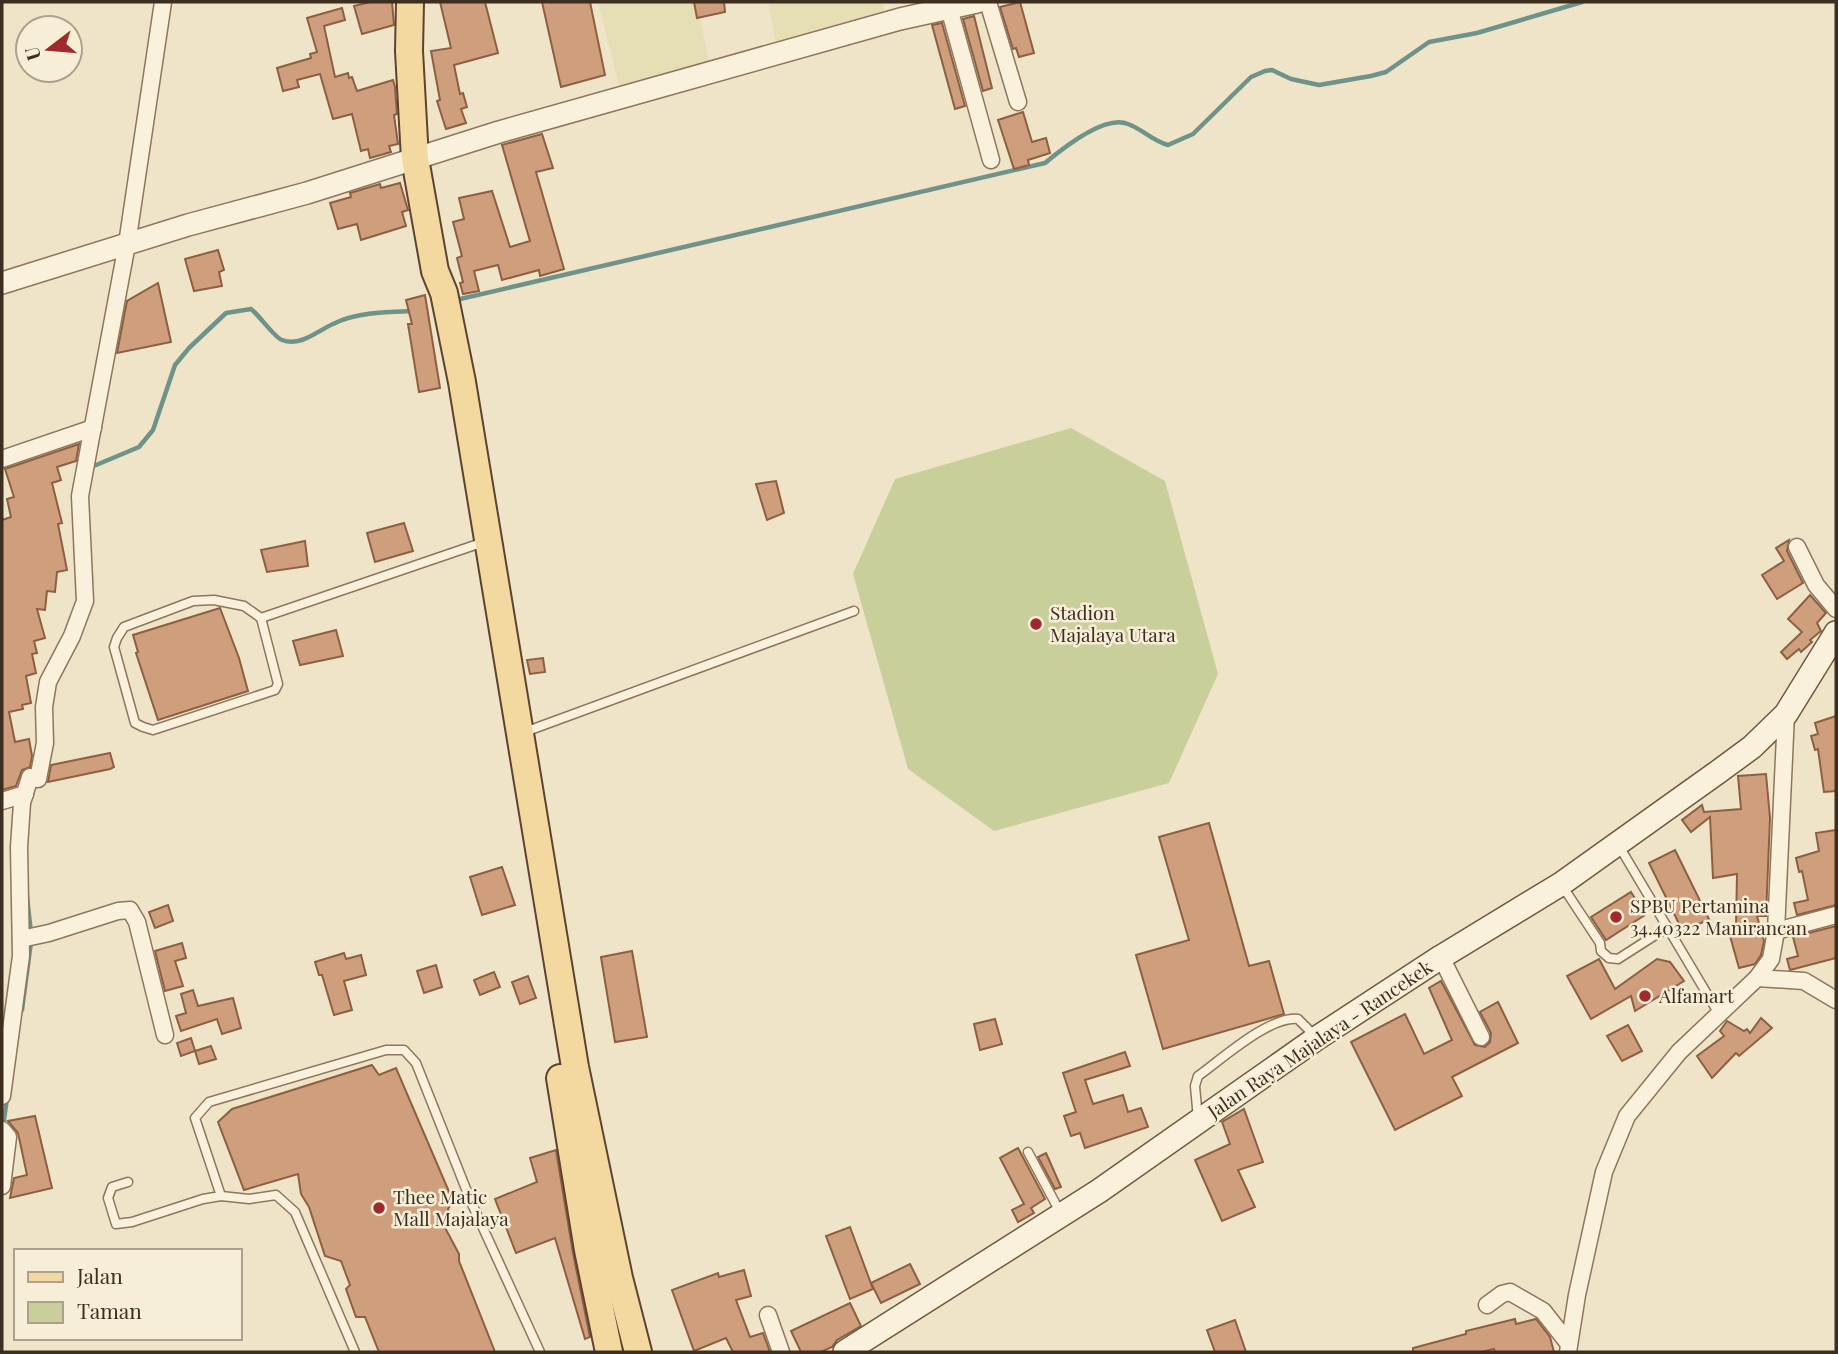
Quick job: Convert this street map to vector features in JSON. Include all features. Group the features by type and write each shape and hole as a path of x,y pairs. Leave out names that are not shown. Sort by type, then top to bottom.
{"main road":[{"path":"410,2 409,51 415,159 435,271 434,299 520,734 575,1067 619,1278 638,1352"},
{"path":"481,543 588,1250 609,1352"},
{"name":"Jalan Raya Majalaya - Rancekek","path":"845,1352 1062,1214 1199,1122 1317,1038 1441,957 1561,884 1744,753 1786,714 1836,633"}],"street":[{"path":"2,1096 25,938 19,847 22,803 30,777 38,779 41,768 48,682 72,636 85,601 80,496 127,244 163,2"},
{"path":"2,284 499,132 942,7 976,2"},
{"path":"988,2 1018,102"},
{"path":"942,7 991,160"},
{"path":"2,459 93,428"},
{"path":"1797,547 1816,585 1836,609"},
{"path":"1568,1348 1604,1172 1627,1116 1679,1052 1757,978 1771,958 1776,931 1786,714"},
{"path":"2,801 25,794"},
{"path":"25,938 118,911 130,910 137,922 166,1035"},
{"path":"1776,931 1836,915"},
{"path":"1441,957 1481,1037"},
{"path":"1757,978 1804,981 1836,1000"},
{"path":"2,1130 8,1138 2,1186"},
{"path":"1487,1305 1502,1294 1510,1292 1548,1316 1568,1348"},
{"path":"768,1315 781,1352"}],"lane":[{"path":"261,618 481,543"},
{"path":"204,600 244,606 261,618 278,684 275,690 153,730 135,723 114,647 124,627 193,601 204,600"},
{"path":"520,734 854,611"},
{"path":"1617,844 1718,1014"},
{"path":"1561,884 1600,943 1601,951 1609,958 1618,959 1668,927"},
{"path":"1199,1122 1195,1086 1198,1076 1280,1021 1298,1019 1317,1038"},
{"path":"221,1196 195,1118 209,1102 386,1050 404,1050 416,1063 472,1204 540,1352"},
{"path":"1028,1152 1062,1214"},
{"path":"128,1182 112,1187 108,1198 117,1224 132,1223 203,1199 221,1196 249,1199 276,1195 295,1212 355,1352"}],"shaded area":[{"path":"598,2 697,2 709,63 620,88"},
{"path":"768,2 882,2 885,16 776,42"}],"green space":[{"name":"Stadion Majalaya Utara","path":"1071,428 1165,481 1218,674 1169,783 994,831 908,769 853,574 895,479"}],"building":[{"path":"370,2 392,2 394,25 362,34 354,6"},
{"path":"440,2 485,2 498,53 454,65 460,94 463,93 467,107 461,109 466,123 446,129 437,101 440,100 431,51 451,48"},
{"path":"542,2 590,2 605,75 561,87"},
{"path":"694,2 724,2 725,12 697,18"},
{"path":"1020,2 1034,53 1019,57 1016,48 1013,49 1000,7"},
{"path":"342,8 345,20 324,26 335,77 348,73 357,91 393,80 395,87 397,114 394,115 398,144 389,146 391,152 370,158 368,149 361,151 352,114 333,119 320,74 297,80 299,87 283,91 277,68 311,58 310,54 317,52 307,18"},
{"path":"974,16 992,88 983,91 963,19"},
{"path":"942,23 965,106 955,109 932,25"},
{"path":"1023,112 1032,142 1046,138 1050,153 1028,160 1029,165 1014,169 998,120"},
{"path":"542,134 553,168 536,172 564,269 540,276 539,270 502,280 498,265 474,271 479,291 463,294 457,258 462,256 453,222 464,219 459,198 492,191 510,247 530,241 502,145"},
{"path":"400,183 408,210 402,212 406,226 361,240 357,224 338,229 330,203 351,197 350,193 380,184 381,188"},
{"path":"218,250 224,270 219,272 222,286 194,291 185,259"},
{"path":"158,283 171,342 117,353 127,301"},
{"path":"425,295 440,388 419,392 408,324 412,324 406,300"},
{"path":"79,444 76,461 57,467 61,480 52,483 62,523 58,524 67,570 57,572 55,592 47,591 45,610 37,609 45,638 34,641 37,653 32,654 36,673 26,676 31,703 22,705 23,709 9,712 15,742 29,739 32,756 30,767 22,770 16,786 2,790 2,520 11,517 7,499 14,497 5,469"},
{"path":"776,481 784,513 767,520 756,484"},
{"path":"404,523 413,551 375,562 367,533"},
{"path":"1789,540 1787,551 1803,583 1777,599 1762,575 1784,561 1776,548"},
{"path":"305,541 308,566 267,572 261,550"},
{"path":"1810,595 1826,613 1817,623 1821,631 1801,652 1799,649 1787,659 1781,652 1802,632 1788,619"},
{"path":"220,608 248,691 158,720 136,653 138,652 133,635"},
{"path":"336,630 343,656 300,665 293,641"},
{"path":"543,658 545,672 530,674 527,660"},
{"path":"1836,716 1836,791 1824,792 1818,749 1815,750 1811,736 1818,734 1815,723"},
{"path":"110,753 114,767 110,769 48,782 51,765"},
{"path":"1766,774 1770,818 1766,916 1757,916 1764,941 1761,955 1755,964 1739,968 1728,929 1736,927 1737,874 1713,878 1710,817 1691,832 1682,820 1702,805 1704,812 1741,809 1738,776"},
{"path":"1209,823 1249,966 1269,961 1284,1014 1163,1049 1136,955 1189,940 1159,837"},
{"path":"1836,830 1836,905 1797,915 1794,903 1808,900 1802,871 1799,872 1796,858 1819,851 1816,833"},
{"path":"1675,850 1709,919 1683,932 1649,863"},
{"path":"502,867 515,905 482,915 470,877"},
{"name":"SPBU Pertamina 34.40322 Manirancan","path":"1631,892 1645,915 1606,940 1591,917"},
{"path":"168,905 173,921 155,928 149,912"},
{"path":"1836,926 1836,958 1790,970 1787,959 1798,956 1793,937"},
{"path":"182,943 186,958 175,961 183,986 165,991 155,951"},
{"path":"632,951 647,1037 615,1042 601,957"},
{"path":"344,953 346,959 361,955 366,975 344,981 352,1010 334,1015 322,975 319,975 315,962"},
{"path":"1599,959 1615,989 1657,959 1670,962 1684,981 1635,1011 1631,996 1591,1019 1567,976"},
{"path":"436,965 442,987 424,993 417,971"},
{"path":"494,972 500,987 480,995 474,980"},
{"path":"528,976 536,998 520,1004 512,982"},
{"path":"1441,981 1475,1045 1485,1047 1490,1042 1491,1033 1480,1012 1498,1002 1518,1043 1452,1077 1462,1096 1395,1130 1351,1042 1405,1014 1424,1054 1452,1040 1429,988"},
{"path":"193,990 198,1006 233,998 241,1028 222,1034 217,1019 181,1031 176,1016 186,1013 181,994"},
{"path":"1761,1018 1772,1028 1739,1056 1736,1053 1712,1078 1697,1056 1724,1036 1720,1031 1727,1021 1744,1031 1747,1029 1750,1033"},
{"path":"995,1019 1002,1044 980,1050 974,1024"},
{"path":"1628,1025 1642,1051 1622,1061 1607,1036"},
{"path":"191,1038 195,1051 181,1056 177,1043"},
{"path":"211,1046 216,1059 199,1064 195,1051"},
{"path":"1125,1052 1130,1066 1085,1080 1093,1104 1123,1095 1128,1112 1141,1108 1148,1127 1085,1148 1080,1133 1071,1136 1064,1116 1076,1112 1063,1073"},
{"name":"Thee Matic Mall Majalaya","path":"372,1065 379,1075 396,1068 453,1201 448,1209 450,1215 442,1222 459,1254 459,1261 495,1352 379,1352 365,1317 356,1317 346,1289 350,1285 341,1261 325,1256 309,1207 301,1194 298,1174 244,1190 218,1122 232,1109"},
{"path":"1244,1109 1263,1162 1238,1170 1255,1207 1222,1221 1195,1160 1230,1144 1222,1122"},
{"path":"35,1116 52,1188 10,1198 14,1178 27,1175 18,1133 8,1121"},
{"path":"1018,1148 1045,1199 1031,1208 1034,1213 1018,1222 1012,1210 1024,1204 1000,1158"},
{"path":"556,1150 590,1337 585,1339 555,1238 516,1253 495,1199 537,1182 530,1158"},
{"path":"1046,1153 1061,1187 1055,1189 1038,1157"},
{"path":"850,1227 873,1289 850,1299 826,1236"},
{"path":"910,1264 920,1284 881,1303 871,1283"},
{"path":"744,1270 751,1296 736,1300 750,1337 763,1333 770,1352 733,1352 726,1338 694,1351 672,1290 718,1273 719,1277"},
{"path":"850,1303 861,1326 821,1352 801,1352 791,1331"},
{"path":"1515,1319 1516,1324 1536,1319 1550,1337 1554,1352 1495,1352 1494,1349 1481,1352 1413,1352 1413,1348"},
{"path":"1235,1320 1246,1352 1215,1352 1207,1330"}],"waterway":[{"path":"456,300 1045,163 1085,134 1108,124 1128,124 1168,145 1193,134 1251,77 1265,71 1272,70 1291,79 1319,85 1371,76 1386,72 1429,42 1477,33 1582,2"},
{"path":"89,468 139,447 153,430 175,365 226,313 251,309 279,338 289,342 302,340 352,317 414,311"},
{"path":"27,897 31,933"},
{"path":"22,1010 31,942"},
{"path":"3,1127 7,1098"}],"place":[{"name":"Stadion Majalaya Utara","path":"1036,624"},
{"name":"SPBU Pertamina 34.40322 Manirancan","path":"1616,917"},
{"name":"Alfamart","path":"1645,996"},
{"name":"Thee Matic Mall Majalaya","path":"379,1208"}]}
